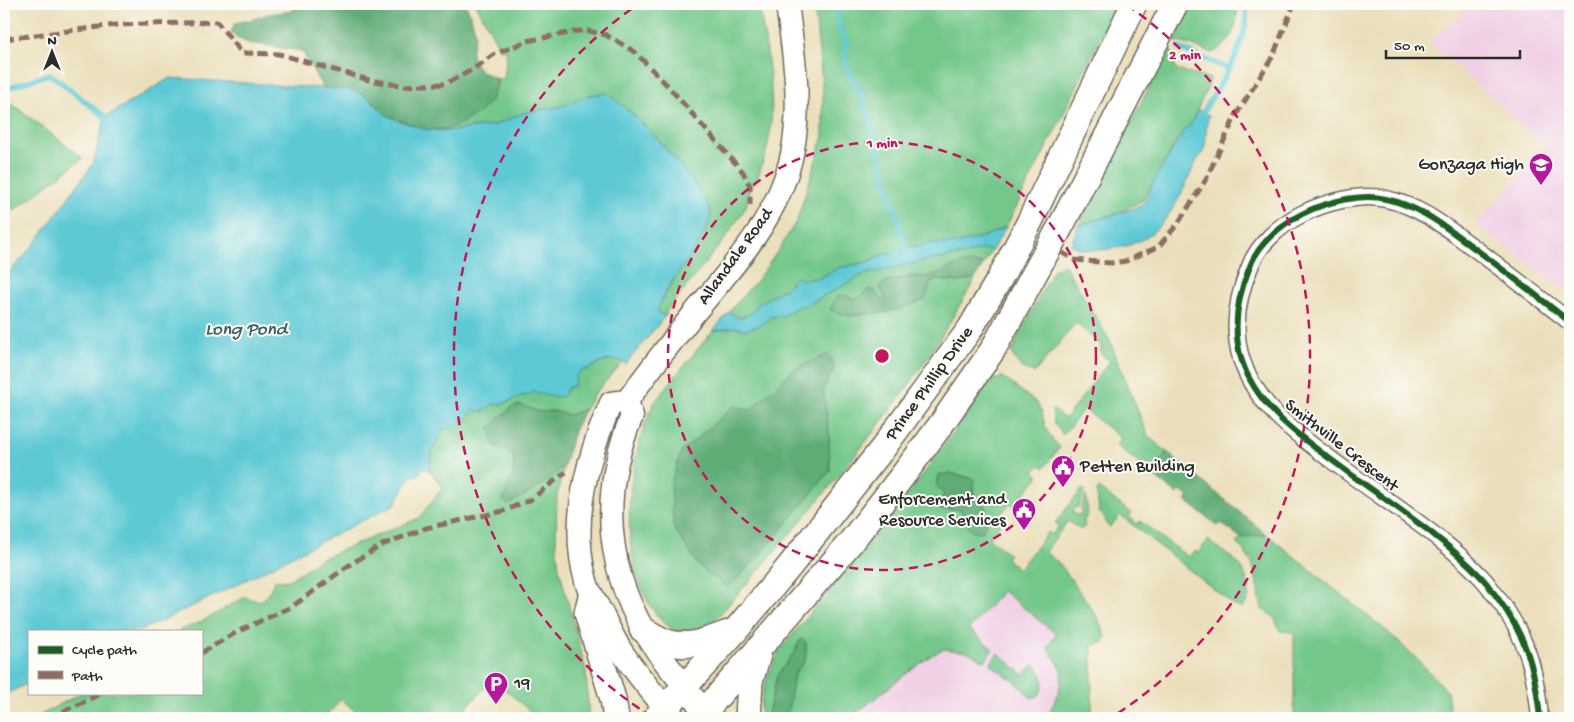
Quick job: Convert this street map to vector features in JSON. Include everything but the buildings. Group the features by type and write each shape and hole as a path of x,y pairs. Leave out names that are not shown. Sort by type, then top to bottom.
{"main road":[{"name":"Allandale Road","path":"665,715 620,648 600,609 591,596 585,580 580,554 580,520 583,492 593,449 611,403 627,401 653,364 760,230 772,210 789,166 796,123 796,75 787,4"},
{"name":"Prince Phillip Drive","path":"665,715 684,687 736,630 789,567 883,448 970,329 999,280 1029,223 1134,4"},
{"name":"Prince Phillip Drive","path":"704,717 850,543 940,426 992,351 1063,222 1175,4"},
{"path":"627,401 632,416 613,484 610,512 612,540 625,593 642,629 704,717"},
{"path":"591,596 587,613 613,700 616,718"},
{"path":"642,629 668,642 681,645 702,642 736,630"},
{"path":"748,718 750,681 762,646"}],"street":[{"name":"Smithville Crescent","path":"1540,718 1534,673 1522,635 1483,579 1451,549 1321,452 1267,405 1252,382 1241,359 1236,336 1236,316 1251,262 1263,245 1279,229 1317,206 1338,200 1384,198 1408,205 1427,214 1570,322"}],"shaded area":[{"name":"Gonzaga High","path":"1473,4 1570,4 1570,294 1475,224 1548,148 1429,42"},
{"path":"912,490 1070,614 1082,718 760,718 762,690 767,672 780,650"}],"green space":[{"path":"294,4 466,4 472,19 475,36 472,51 475,63 484,73 498,79 491,101 481,111 462,123 448,129 428,130 385,114 372,100 323,88 302,51 249,43 236,38 231,32 235,23 268,14 293,11"},
{"path":"476,4 759,4 771,86 771,127 767,147 757,178 750,186 746,207 724,240 666,312 666,315 656,311 703,234 659,141 615,99 576,100 559,107 523,113 495,125 449,131 428,130 448,129 496,89 498,79 504,79 507,49 501,51"},
{"path":"814,4 1117,4 1006,227 983,237 952,245 931,243 906,248 881,255 867,262 839,268 819,278 802,281 796,277 787,287 760,303 751,314 740,318 729,312 756,281 778,251 797,220 823,138 823,93"},
{"path":"1193,4 1238,4 1235,27 1229,39 1212,53 1174,41"},
{"path":"1168,50 1172,52 1177,70 1210,79 1190,126 1185,129 1175,144 1143,200 1120,212 1078,226"},
{"path":"4,98 83,158 4,218"},
{"path":"982,249 992,250 924,363 865,443 814,506 709,627 688,634 667,625 650,605 638,579 631,550 629,520 631,488 636,457 643,429 656,400 713,331 733,327 744,330 762,325 771,317 783,316 797,307 807,305 862,275 924,261 963,255","holes":["939,274 959,282 936,280 930,283 925,300 888,312 849,316 843,295 857,299 865,293 874,291 882,300 885,298 886,282 914,276 929,277","835,366 823,390 829,432 830,471 759,556 728,588 751,410 769,392"]},
{"path":"960,264 982,264 972,279 959,282 937,280 930,284 925,300 888,312 849,316 830,310 836,297 843,295 857,299 869,289 882,299 885,298 880,286 886,282 914,276 929,277"},
{"path":"1064,264 1110,341 1148,436 1167,452 1153,469 1144,462 1142,466 1116,445 1121,438 1084,409 1063,435 1054,423 1052,410 1065,419 1110,361 1100,353 1101,345 1076,323 1034,373 1022,368 1014,357 1011,349 1015,348 1016,340 1054,269"},
{"path":"828,354 835,366 823,390 829,432 830,471 759,556 728,588 699,566 673,527 671,483 681,452 734,406 751,410 794,369"},
{"path":"612,359 623,362 596,392 586,408 570,415 554,411 540,412 530,408 499,416 514,459 513,473 503,500 508,505 545,483 564,466 557,496 556,542 559,568 586,671 589,718 528,718 532,713 493,679 457,718 363,718 341,699 325,718 35,718 79,694 202,694 202,630 180,630 201,622 245,597 257,600 264,599 274,581 289,580 320,559 419,518 443,487 429,470 431,454 442,430 465,421 475,409 484,411 493,404 503,404 521,396 530,395 533,392 538,394 574,386 576,376 582,369 587,370"},
{"path":"1001,376 1037,403 1042,412 1045,427 1052,439 1060,447 1044,468 1040,465 1034,472 1039,476 1014,506 1010,504 1001,514 1005,517 989,538 1009,554 1006,558 1019,569 1048,532 1052,535 1059,525 1055,523 1082,489 1085,491 1079,506 1073,510 1073,513 1077,515 1082,513 1081,508 1086,495 1088,513 1084,521 1085,526 1081,530 1068,521 1045,552 1060,564 1097,616 1106,637 1103,643 1092,645 1092,718 1047,718 1058,694 1061,682 1059,665 1048,647 1056,634 1003,591 969,629 993,649 985,661 968,652 943,649 911,670 850,718 801,718 799,715 794,718 787,718 795,674 803,664 806,645 803,639 800,640 795,651 777,676 767,718 760,718 761,700 766,682 780,650 912,490 961,422 988,380 1000,379","holes":["949,473 969,477 975,488 974,497 980,502 963,518 961,509 941,509 936,505 944,495"]},
{"path":"521,405 539,412 554,411 570,415 586,408 577,423 564,466 545,483 508,505 503,500 513,473 514,459 509,452 492,444 492,433 489,428 511,407"},
{"path":"1167,452 1266,534 1241,538 1221,523 1218,526 1186,501 1189,497 1180,491 1177,494 1151,474"},
{"path":"949,473 974,479 974,497 986,507 987,521 982,532 973,531 967,525 961,509 941,509 935,506 944,495 936,485 939,475"},
{"path":"1099,488 1131,513 1129,517 1138,524 1140,521 1188,557 1194,551 1198,553 1208,540 1231,557 1241,567 1247,579 1249,593 1246,604 1241,608 1235,606 1120,515 1110,527 1106,524 1105,518 1099,512 1096,494"},
{"path":"1266,534 1389,633 1418,660 1447,691 1451,718 1294,718 1294,632 1280,631 1274,617 1262,609 1253,565 1237,543 1241,538"},
{"path":"803,639 806,642 806,656 803,664 794,675 787,718 767,718 777,676 795,651 800,640"},
{"path":"998,653 1024,675 1034,664 1043,680 1042,689 1037,697 1031,698 1018,684 990,664"}],"water":[{"name":"Long Pond","path":"170,78 351,90 371,100 385,114 396,120 428,130 449,131 495,125 523,113 559,107 590,95 607,93 645,126 661,143 694,183 709,206 711,214 701,239 671,283 657,310 660,314 666,315 626,364 621,361 611,360 587,370 582,369 576,376 574,386 568,387 563,396 553,397 533,392 530,395 521,396 502,404 493,404 484,411 477,411 475,409 461,423 442,430 431,454 429,470 422,468 419,474 410,477 395,504 226,590 142,630 28,630 28,683 4,695 4,279 36,242 93,164 105,117"},
{"path":"1198,110 1209,115 1204,149 1180,196 1164,221 1141,240 1126,246 1094,250 1071,245 1078,226 1141,206 1147,198 1160,170 1181,137 1182,131 1190,126"},
{"path":"1006,227 992,250 982,249 963,255 924,261 862,275 807,305 797,307 783,316 771,317 762,325 744,330 733,327 713,331 729,312 740,318 751,314 760,303 787,287 796,277 802,280 819,278 839,268 867,262 881,255 906,248 931,243 952,245 983,237"}],"waterway":[{"path":"838,4 838,24 846,42 845,63 862,97 906,248"},
{"path":"1203,112 1228,71 1238,50 1246,24 1247,4"},
{"path":"1179,48 1229,69"},
{"path":"4,89 50,74 105,117"}],"marked path":[{"path":"1061,252 1074,260 1111,263 1126,261 1158,247 1177,225 1205,181 1236,115 1273,56 1294,4"},
{"path":"4,39 116,25 217,22 242,53 279,54 369,80 405,86 445,84 472,70 493,55 527,41 584,30 606,35 635,52 667,85 743,172 750,186 750,205"},
{"path":"202,652 237,632 293,606 348,566 382,545 426,528 504,511 530,500 566,472"},
{"path":"49,718 101,694"}],"cycle path":[{"path":"1540,718 1528,654 1516,626 1497,597 1482,578 1451,549 1416,521 1298,435 1270,408 1248,376 1238,346 1236,324 1241,291 1245,280 1253,260 1270,237 1286,224 1311,210 1332,202 1366,197 1376,197 1398,202 1431,218 1483,254 1570,322"}],"place":[{"name":"Gonzaga High","path":"1541,186"},
{"name":"Petten Building","path":"1063,488"},
{"name":"Enforcement and Resource Services","path":"1024,531"},
{"name":"19","path":"496,705"}]}
